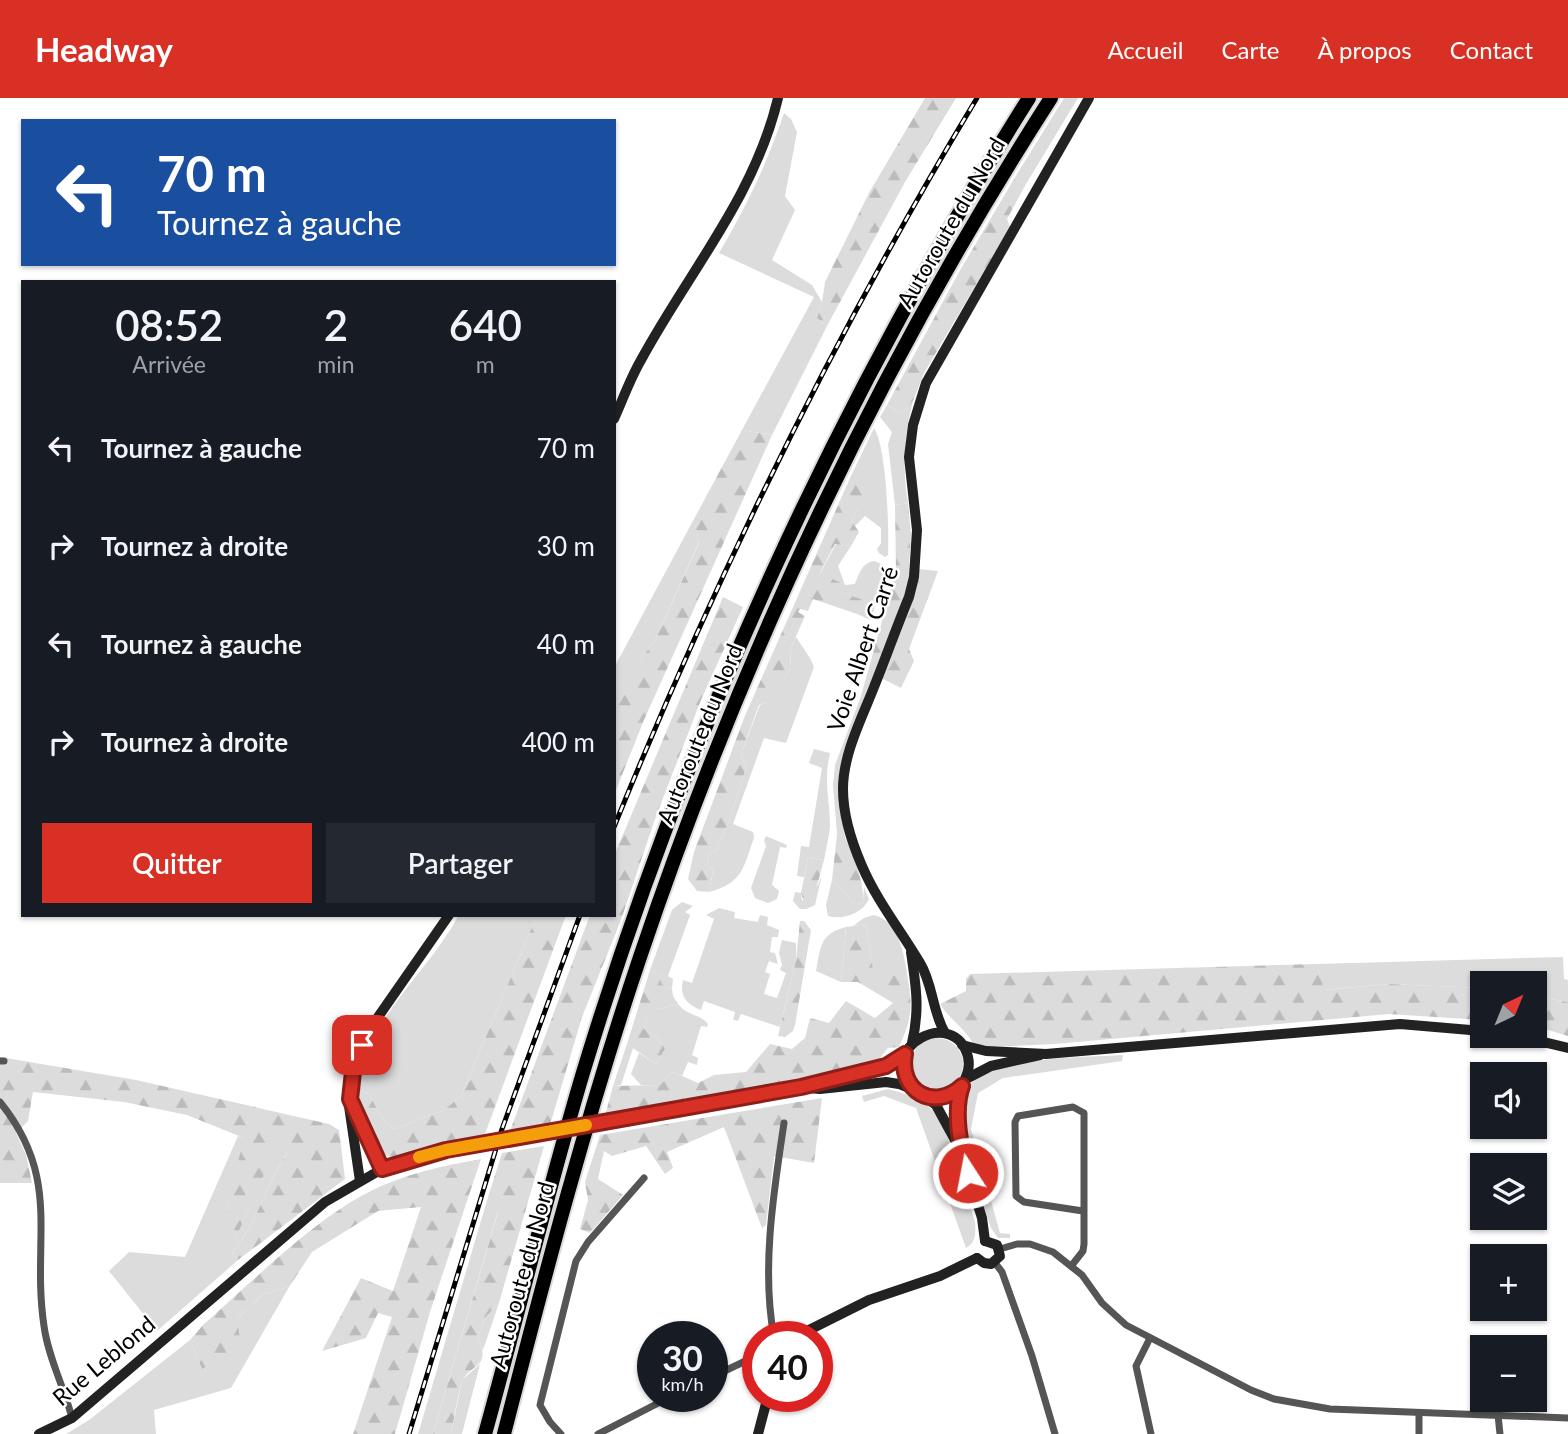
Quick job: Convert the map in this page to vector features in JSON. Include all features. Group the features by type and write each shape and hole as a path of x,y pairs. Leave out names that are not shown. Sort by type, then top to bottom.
{"highway":[{"name":"Autoroute du Nord","path":"485,1434 582,1075 643,893 702,739 769,580 853,407 916,288 1029,98"},
{"name":"Autoroute du Nord","path":"506,1434 575,1166 625,1001 665,887 730,718 811,534 881,394 983,210 1051,98"}],"street":[{"path":"616,415 641,360 719,235 741,193 778,98"},
{"name":"Voie Albert Carré","path":"945,1033 936,1014 928,979 863,867 852,837 843,790 849,755 909,597 914,577 917,530 909,457 912,425 931,371 1089,98"},
{"path":"360,1181 349,1107 353,1072 369,1030 448,917"},
{"name":"Voie Albert Carré","path":"911,949 918,1000 918,1017 912,1043"},
{"path":"905,1054 905,1074 920,1093 945,1097 991,1066 1046,1054 1401,1024 1470,1030"},
{"path":"801,1087 886,1066 905,1054 912,1043 930,1033 945,1033 962,1045 986,1051 1046,1054"},
{"path":"1547,1043 1568,1048"},
{"path":"961,1151 958,1098 969,1065 962,1045"},
{"path":"801,1087 820,1089 879,1082 899,1084 920,1093 936,1105 961,1151 982,1218 985,1241"},
{"name":"Rue Leblond","path":"39,1434 72,1418 308,1216 382,1169 425,1155 472,1145 801,1087"},
{"path":"350,1099 382,1169"},
{"path":"0,1102 15,1120 26,1140 39,1183 44,1329 72,1418"},
{"path":"1072,1265 1083,1251 1084,1113 1073,1107 1018,1116 1015,1122 1016,1196 1024,1202 1083,1210"},
{"path":"773,1321 769,1270 770,1222 784,1123"},
{"path":"561,1434 540,1405 576,1261 587,1242 644,1178"},
{"path":"985,1241 994,1243 1000,1249 1000,1256 995,1263"},
{"path":"985,1241 976,1250 977,1258 984,1263 995,1263"},
{"path":"1000,1249 1017,1244 1030,1244 1053,1252 1072,1265 1108,1310 1126,1325 1251,1390 1274,1399 1330,1409 1568,1418"},
{"path":"827,1321 869,1300 940,1276 977,1258"},
{"path":"995,1263 1002,1272 1032,1356 1055,1434"},
{"path":"1150,1338 1136,1366 1151,1434"},
{"path":"598,1434 641,1412"},
{"path":"758,1434 764,1412"},
{"path":"1419,1413 1419,1434"},
{"path":"1498,1415 1500,1434"}],"green space":[{"path":"925,98 956,98 905,182 827,326 817,318 825,282 869,193"},
{"path":"1064,98 1078,98 1026,184 1014,179"},
{"path":"784,113 791,119 797,132 785,196 795,210 772,260 812,285 822,302 817,318 827,326 772,435 742,430 814,297 719,253 755,185"},
{"path":"1014,179 1026,184 1007,219 1010,227 924,373 913,401 902,413 887,405 959,272"},
{"path":"913,401 905,452 908,503 895,505 888,444 892,432 880,417 887,405 902,413"},
{"path":"874,428 882,453 886,489 888,555 885,557 877,549 881,543 881,528 865,516 855,526 851,520 859,508 850,478"},
{"path":"742,430 772,435 644,720 616,790 616,687 625,688 654,642 699,543 694,519"},
{"path":"850,478 871,487 868,508 859,508 851,520 859,532 851,546 835,544 820,573 845,585 842,593 864,600 857,614 813,599 808,611 800,609 798,612 805,616 790,650 791,667 774,699 759,705 741,754 746,768 727,827 716,851 709,853 707,865 713,870 709,892 697,891 688,879 694,852 744,718"},
{"path":"908,503 911,535 909,568 938,571 909,649 914,661 901,688 875,675 865,697 861,696 896,571 895,505"},
{"path":"694,519 699,542 654,642 625,689 616,687 616,664"},
{"path":"836,544 851,546 838,566 845,585 855,584 867,564 875,561 881,564 885,573 871,620 857,614 863,600 842,593 820,574"},
{"path":"723,597 743,607 701,700 655,819 621,920 582,1017 550,1125 510,1131 589,917 616,917 616,851"},
{"path":"796,637 814,667 786,743 764,738 733,824 753,832 754,838 744,866 729,884 709,892 713,870 707,865 709,853 716,851 727,827 746,768 741,754 760,705 774,698 791,667 790,650"},
{"path":"861,696 865,697 839,795 845,837 837,834 833,785 835,765"},
{"path":"814,749 830,753 827,782 830,826 824,860 808,858 804,877 797,876 801,846 809,847 822,768 809,763"},
{"path":"837,834 845,837 860,877 863,902 855,905 832,880"},
{"path":"766,836 787,845 786,848 780,847 772,885 779,891 777,899 768,903 755,898 751,888 766,846"},
{"path":"808,858 824,860 812,904 805,906 801,893"},
{"path":"822,875 815,905 800,909 793,901 795,892 801,893 802,901 818,885"},
{"path":"832,880 855,905 863,902 864,887 869,899 862,909 852,915 828,916 826,905"},
{"path":"682,902 693,906 685,912 690,915 668,976 673,979 672,989 662,984 659,975 650,970 672,910"},
{"path":"719,908 735,912 734,918 758,922 760,915 768,917 767,925 779,930 778,937 772,937 770,952 775,953 778,964 769,961 765,972 770,974 764,994 777,998 786,973 780,970 782,965 779,953 782,940 796,943 796,960 780,1027 741,1014 738,1021 733,1020 735,1012 704,1001 701,1010 685,999 682,991 683,980 692,983 714,919 706,915"},
{"path":"874,915 883,919 895,932 903,951 908,980 873,970 866,924 853,926"},
{"path":"458,917 536,917 461,1096 444,1110 394,1129 383,1119 365,1091 358,1086 364,1061 386,1017"},
{"path":"536,917 565,917 485,1134 406,1156 387,1155 379,1149 367,1129 358,1086 365,1091 383,1119 394,1129 444,1110 461,1096"},
{"path":"800,921 804,921 811,930 795,1025 793,1031 785,1037 778,1036 796,960"},
{"path":"866,924 873,969 908,980 910,1014 899,1047 888,1048 879,1059 798,1081 605,1116 613,1086 660,1085 673,1072 698,1083 714,1075 746,1072 770,1044 792,1049 805,1038 810,1018 829,1023 846,1001 875,1018 893,1003 858,982 841,982 846,927"},
{"path":"846,927 841,982 816,971 826,938"},
{"path":"1563,957 1564,979 1568,980 1568,1002 1547,998 1547,971 1470,971 1470,987 1390,984 1323,990 1317,964"},
{"path":"1317,964 1324,990 1390,984 1470,987 1470,1019 1389,1014 1055,1044 988,1047 974,1045 940,1004 966,991 966,979 970,974"},
{"path":"650,970 659,975 662,984 672,989 678,1004 660,1009 650,1005 644,1029 658,1037 665,1049 656,1064 627,1044"},
{"path":"1547,998 1568,1002 1568,1036 1547,1030"},
{"path":"650,1004 660,1009 678,1004 708,1024 707,1027 701,1026 692,1055 698,1058 697,1065 688,1062 682,1076 673,1072 660,1085 641,1085 631,1074 639,1053 656,1064 665,1049 658,1037 644,1029"},
{"path":"937,1038 947,1040 955,1046 961,1054 961,1074 955,1082 947,1088 937,1090 927,1088 919,1082 913,1074 911,1064 913,1054 919,1046 927,1040"},
{"path":"627,1044 633,1048 621,1085 613,1086"},
{"path":"1123,1055 1122,1061 1003,1078 978,1093 971,1129 1000,1233 1010,1234 1010,1238 998,1238 991,1228 975,1181 961,1125 962,1097 971,1083 988,1073 1034,1061"},
{"path":"0,1057 136,1080 329,1124 339,1130 345,1179 238,1260 232,1253 255,1216 287,1153 292,1136 282,1134 235,1240 226,1243 226,1210 244,1138 187,1115 124,1102 33,1092 28,1121 16,1133 26,1155 32,1183 0,1183"},
{"path":"888,1089 920,1100 933,1110 943,1124 975,1222 974,1240 966,1248 916,1108 884,1096 864,1102 862,1096"},
{"path":"822,1098 814,1163 774,1156 766,1225 762,1228 724,1127 667,1152 673,1168 665,1174 646,1146 612,1156 604,1151 598,1179 623,1195 590,1233 580,1229 588,1200 585,1182 600,1135"},
{"path":"282,1133 293,1136 291,1142 250,1225 232,1253 238,1260 157,1331 109,1271 129,1252 185,1257 238,1136 245,1138 226,1210 235,1240"},
{"path":"544,1146 499,1303 484,1319 478,1338 483,1355 481,1361 464,1377 461,1384 451,1434 433,1434 498,1212 488,1197 502,1153"},
{"path":"481,1159 430,1312 395,1434 353,1434 392,1317 378,1313 366,1338 322,1351 361,1278 393,1291 421,1207 378,1211 312,1252 289,1287 263,1294 237,1319 241,1346 202,1369 190,1340 261,1272 324,1220 367,1193 395,1181 437,1168"},
{"path":"488,1197 498,1211 433,1434 418,1434"},
{"path":"289,1287 231,1388 154,1410 156,1434 66,1434 89,1420 190,1340 202,1369 237,1319 263,1294"},
{"path":"499,1303 483,1350 478,1338 484,1319"},
{"path":"480,1364 462,1434 451,1434 462,1380"}],"railway":[{"path":"616,822 694,640 781,455 876,274 977,98"},
{"path":"409,1434 502,1129 579,917"}],"slow traffic":[{"path":"419,1157 586,1125"}],"route":[{"path":"362,1045 353,1072 350,1099 382,1169 446,1150 801,1087 886,1066 905,1054 905,1074 909,1084 924,1096 945,1097 962,1086 958,1098 961,1151 968,1173"}]}
